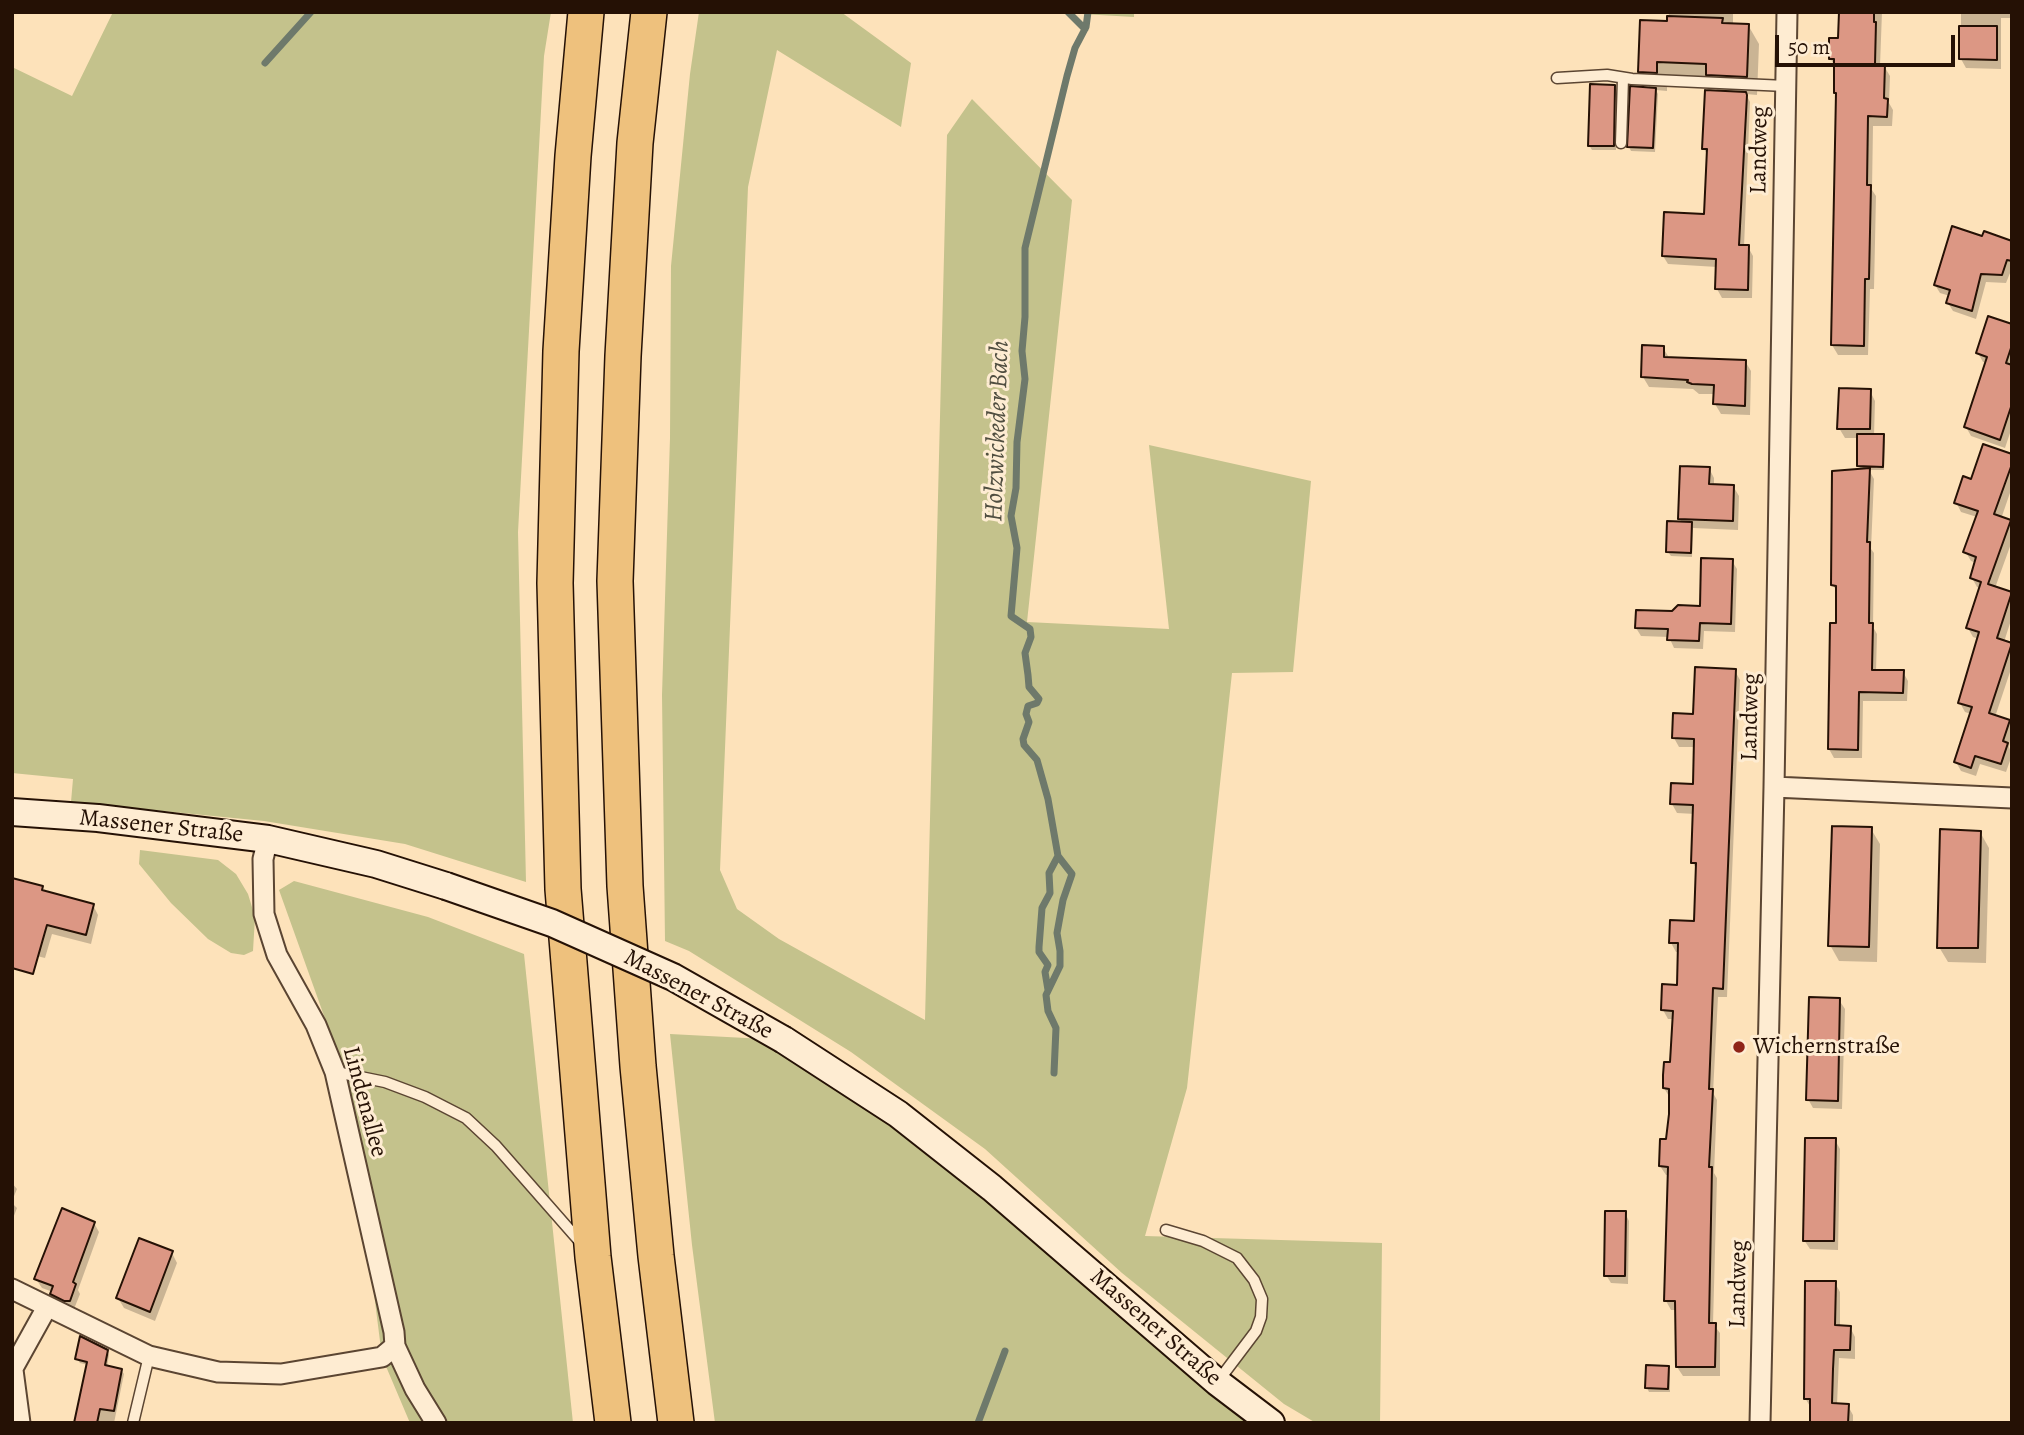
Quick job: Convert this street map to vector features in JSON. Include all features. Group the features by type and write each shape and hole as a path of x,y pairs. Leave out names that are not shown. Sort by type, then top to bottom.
{"highway":[{"path":"586,12 573,156 561,351 555,583 563,889 593,1257 613,1423"},
{"path":"649,12 632,196 615,581 625,886 633,997 654,1243 676,1423"}],"main road":[{"name":"Massener Straße","path":"12,812 99,818 268,839 376,864 552,923 661,972 784,1040 898,1114 992,1188 1217,1382 1270,1423"}],"street":[{"name":"Landweg","path":"1760,1423 1787,12"},
{"path":"1774,788 2012,798"},
{"name":"Lindenallee","path":"268,839 263,859 264,914 277,955 316,1026 335,1072 394,1332 394,1346 415,1389 436,1423"},
{"path":"12,1289 149,1356 218,1372 281,1374 382,1357 394,1346"},
{"path":"20,1423 13,1370 47,1307"}],"lane":[{"path":"1557,78 1607,75 1786,86"},
{"path":"1621,143 1623,78"},
{"path":"335,1072 385,1082 425,1097 466,1118 496,1146 593,1257"},
{"path":"1166,1230 1203,1241 1237,1258 1254,1280 1262,1299 1261,1317 1256,1331 1217,1382"},
{"path":"133,1423 149,1356"}],"shaded area":[{"path":"113,12 551,12 544,56 518,532 526,882 405,844 264,821 71,802 73,779 12,773 12,67 72,96"},
{"path":"699,12 841,12 911,63 901,127 777,50 748,187 720,870 737,909 779,939 925,1020 947,135 972,99 1072,200 1027,622 1169,629 1149,445 1311,481 1293,672 1232,673 1187,1088 1145,1236 1382,1243 1380,1423 1316,1423 1284,1404 1122,1273 985,1149 851,1052 689,951 665,941 662,695 670,438 671,266 690,74"},
{"path":"1047,12 1134,12 1134,17"},
{"path":"140,850 218,860 236,874 248,894 255,917 253,951 244,955 231,953 208,939 171,903 139,864"},
{"path":"294,881 428,917 524,954 573,1423 410,1423 382,1357 347,1080 279,890"},
{"path":"670,1034 784,1040 1271,1423 715,1423 692,1245"}],"building":[{"path":"1839,12 1874,12 1875,64 1885,64 1884,98 1888,99 1887,117 1868,116 1867,185 1871,185 1864,346 1831,345 1836,93 1834,59 1829,59 1829,38 1838,38"},
{"path":"1667,16 1723,18 1722,23 1749,24 1747,77 1706,75 1706,64 1657,62 1657,73 1638,72 1640,20 1667,21"},
{"path":"1959,26 1997,26 1997,60 1959,59"},
{"path":"1590,84 1615,85 1614,146 1588,146"},
{"path":"1630,86 1656,88 1653,148 1627,147"},
{"path":"1705,90 1746,92 1747,95 1739,245 1749,245 1748,290 1715,289 1716,259 1662,256 1664,212 1704,214 1707,149 1702,149"},
{"path":"1952,226 1982,236 1984,231 2012,241 2012,261 2007,260 2002,275 1981,274 1972,311 1946,303 1950,290 1934,285"},
{"path":"1988,316 2012,324 2012,345 2006,363 2012,365 2012,404 2000,440 1964,427 1987,357 1976,353"},
{"path":"1642,345 1664,346 1664,357 1746,360 1745,406 1713,404 1714,385 1692,384 1687,382 1688,380 1641,377"},
{"path":"1839,388 1871,389 1870,429 1837,429"},
{"path":"1857,434 1884,434 1883,467 1857,466"},
{"path":"1983,444 2012,454 2012,464 1994,514 2011,520 1988,584 2012,592 1997,638 2012,643 1989,713 2010,720 2003,741 2008,743 2001,764 1975,756 1971,768 1954,762 1972,707 1958,703 1979,632 1966,628 1981,582 1970,578 1976,557 1963,552 1978,511 1954,503 1963,476 1971,479"},
{"path":"1680,466 1710,467 1709,484 1734,485 1733,521 1678,519"},
{"path":"1870,468 1867,542 1870,542 1869,623 1873,623 1872,670 1904,670 1903,693 1859,692 1858,750 1828,749 1830,623 1836,623 1836,586 1831,585 1832,471"},
{"path":"1667,521 1692,522 1691,553 1666,552"},
{"path":"1701,558 1733,559 1731,624 1700,623 1699,641 1667,640 1668,629 1635,628 1636,610 1672,611 1678,605 1700,606"},
{"path":"1695,667 1736,669 1723,989 1713,988 1709,1089 1713,1089 1709,1167 1712,1167 1709,1323 1716,1323 1715,1367 1676,1367 1675,1301 1664,1301 1668,1167 1659,1166 1660,1139 1666,1139 1669,1114 1669,1089 1663,1088 1663,1075 1664,1062 1670,1062 1673,1011 1661,1010 1662,984 1677,985 1678,943 1669,943 1670,920 1694,921 1696,863 1691,863 1693,805 1670,804 1671,783 1693,784 1694,739 1672,738 1673,713 1693,714"},
{"path":"1832,826 1872,827 1869,947 1828,946"},
{"path":"1940,829 1981,831 1978,948 1937,948"},
{"path":"12,878 43,886 42,890 94,904 86,935 47,925 33,974 12,968"},
{"path":"1809,997 1840,998 1838,1101 1806,1100"},
{"path":"1805,1138 1836,1138 1834,1241 1803,1241"},
{"path":"62,1208 95,1222 73,1282 76,1284 70,1301 50,1294 53,1286 34,1279"},
{"path":"1605,1211 1626,1211 1625,1276 1604,1276"},
{"path":"139,1238 173,1251 150,1312 116,1298"},
{"path":"1805,1281 1836,1281 1835,1325 1851,1326 1850,1350 1834,1350 1833,1369 1832,1403 1849,1404 1848,1423 1810,1423 1810,1399 1804,1399"},
{"path":"80,1336 108,1350 105,1365 122,1369 114,1411 100,1409 97,1423 74,1423 87,1362 75,1359"},
{"path":"1646,1365 1669,1366 1668,1389 1645,1388"}],"waterway":[{"path":"265,63 311,12"},
{"path":"1068,12 1085,29"},
{"name":"Holzwickeder Bach","path":"1054,1073 1056,1028 1048,1011 1046,995 1060,966 1057,933 1063,900 1072,874 1058,856 1048,799 1037,760 1024,745 1023,739 1029,722 1026,714 1028,706 1037,703 1039,699 1029,687 1025,653 1031,637 1030,629 1011,616 1017,548 1011,516 1016,488 1017,442 1025,379 1022,351 1025,248 1067,76 1075,48 1086,27 1088,12"},
{"path":"1048,990 1045,972 1048,965 1039,952 1039,947 1042,908 1050,893 1049,873 1058,856"},
{"name":"Holzwickeder Bach","path":"978,1423 1005,1351"}],"place":[{"name":"Wichernstraße","path":"1739,1047"}]}
